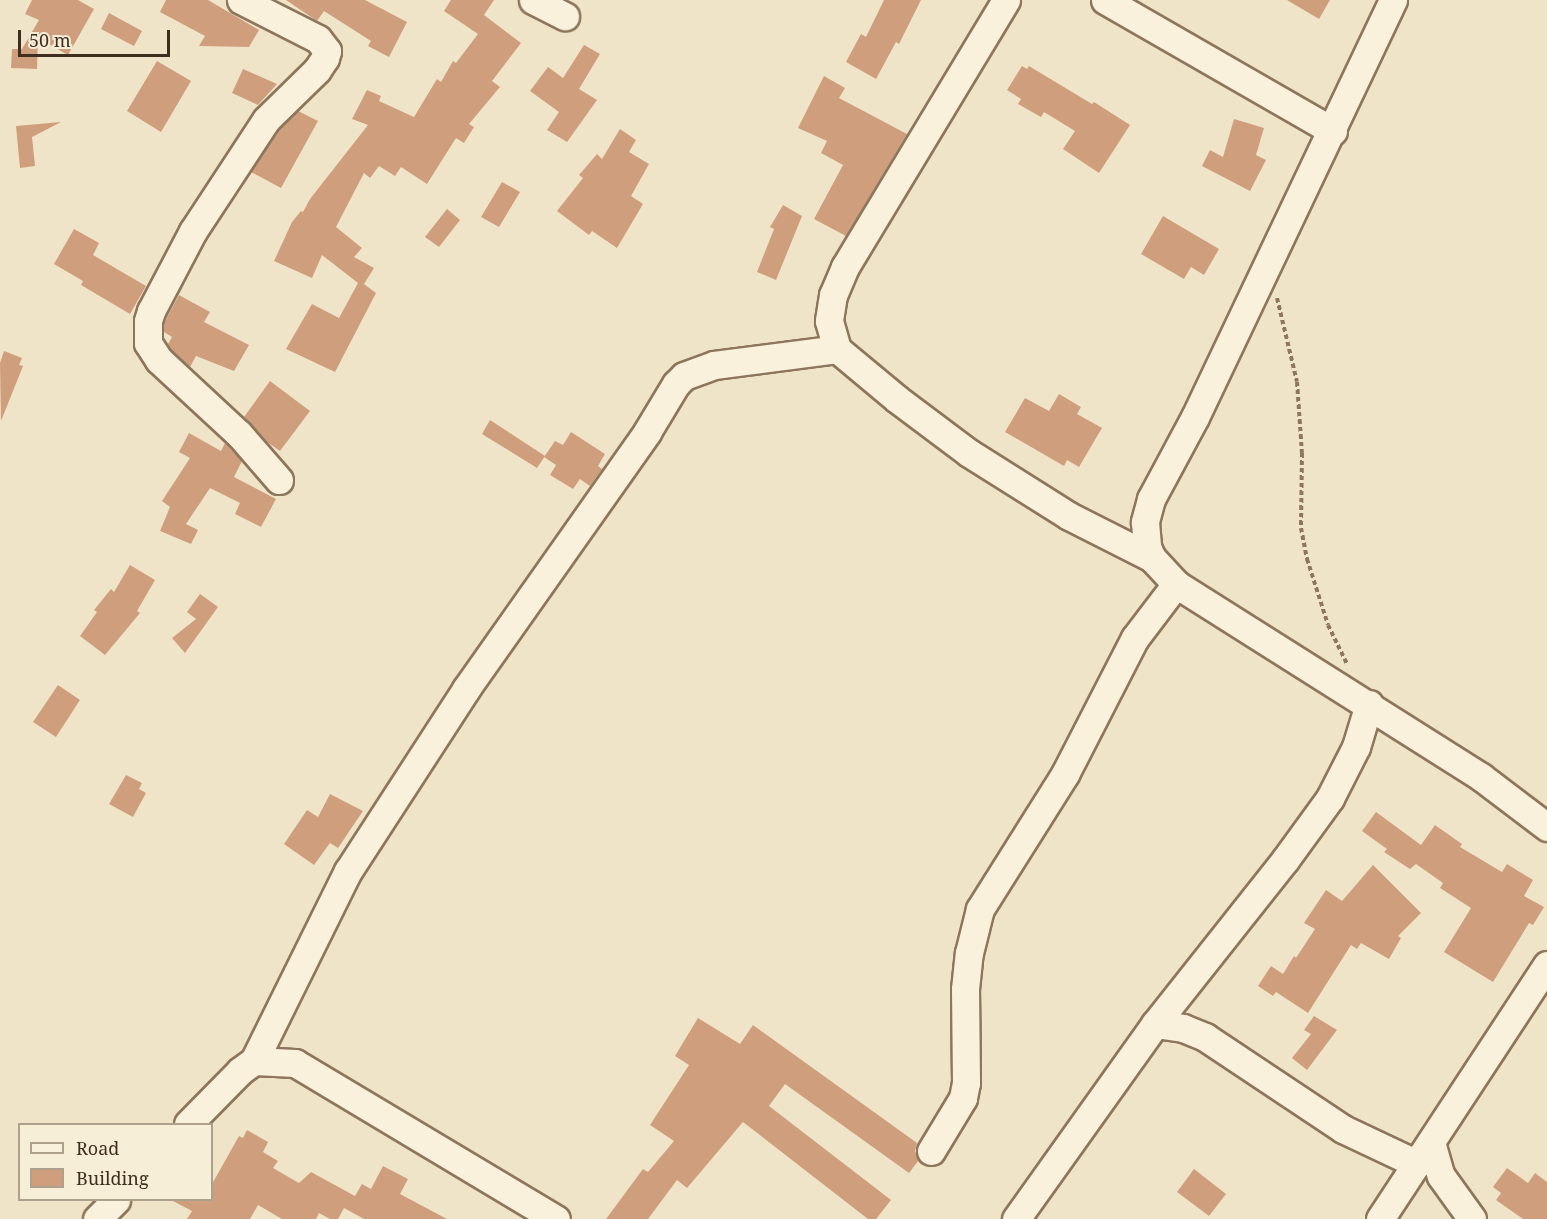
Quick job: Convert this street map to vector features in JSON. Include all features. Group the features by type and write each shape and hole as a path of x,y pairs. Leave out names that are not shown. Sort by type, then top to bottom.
{"street":[{"path":"241,0 318,39 327,51 317,70 266,120 193,231 151,311 148,321 148,342 159,360 238,434 279,480"},
{"path":"533,0 566,15"},
{"path":"1006,0 845,267 833,295 829,321 837,349 897,399 969,453 1070,516 1152,558 1176,584 1363,700 1481,777 1547,827"},
{"path":"1105,0 1332,131"},
{"path":"1152,558 1148,547 1145,522 1151,499 1195,417 1393,0"},
{"path":"190,1123 240,1071 254,1061 348,871 466,689 616,472 647,432 676,384 684,376 714,365 837,349"},
{"path":"931,1151 963,1098 966,1083 965,989 969,952 980,909 1065,774 1135,638 1176,584"},
{"path":"1016,1219 1155,1024 1286,860 1330,798 1356,747 1363,700"},
{"path":"1380,1219 1547,964"},
{"path":"1155,1024 1183,1028 1205,1037 1343,1129 1424,1153 1472,1219"},
{"path":"254,1061 295,1063 556,1219"},
{"path":"97,1219 115,1201"}],"path":[{"path":"1268,260 1297,382 1302,453 1301,528 1307,559 1328,625 1363,700"}],"building":[{"path":"32,0 78,0 94,9 68,55 38,38 37,69 11,68 12,49 22,49 39,20 25,14"},
{"path":"166,0 208,0 259,30 249,47 199,46 205,36 160,12"},
{"path":"286,0 365,0 407,22 389,57 368,46 371,41 324,11 317,21"},
{"path":"451,0 494,0 484,15 521,43 492,81 500,87 469,124 474,127 464,143 456,138 427,184 401,167 395,176 379,166 370,178 364,173 336,227 362,248 354,257 374,268 364,284 376,293 335,372 286,349 312,304 339,318 358,283 322,255 312,278 274,261 292,222 301,211 303,212 310,199 368,125 352,119 367,90 381,96 379,101 414,117 437,79 441,82 453,61 456,63 478,34 444,11"},
{"path":"884,0 921,0 899,44 896,42 876,79 846,62 861,34 866,37"},
{"path":"1287,0 1330,0 1319,19"},
{"path":"109,13 142,31 134,46 101,29"},
{"path":"584,45 600,54 579,89 597,100 567,142 547,130 559,112 530,91 548,67 563,78"},
{"path":"157,61 191,81 161,132 127,111"},
{"path":"1022,66 1027,69 1029,66 1130,125 1099,173 1063,149 1075,131 1044,112 1041,117 1018,104 1021,99 1007,90"},
{"path":"243,69 277,84 258,105 232,93"},
{"path":"824,76 845,88 839,98 907,134 846,236 814,219 843,165 821,153 827,141 798,128"},
{"path":"298,111 318,121 281,188 251,172 278,130"},
{"path":"1234,119 1264,128 1256,155 1266,160 1250,191 1202,166 1210,150 1223,157"},
{"path":"61,122 32,137 35,166 20,168 16,126"},
{"path":"620,129 636,140 629,152 649,164 631,196 643,204 617,248 592,231 589,235 557,211 583,178 579,175 597,154 602,159"},
{"path":"502,182 520,192 499,227 481,217"},
{"path":"783,205 802,216 776,280 757,272 774,229 770,227"},
{"path":"447,209 460,220 439,247 425,237"},
{"path":"1163,216 1219,249 1204,275 1191,267 1184,279 1141,254"},
{"path":"74,229 99,243 93,255 146,286 130,314 81,285 83,281 54,264"},
{"path":"179,295 210,312 204,322 249,345 234,371 196,356 190,367 171,350 168,344 172,337 164,332 164,323"},
{"path":"4,351 22,358 19,365 23,366 1,421 0,363"},
{"path":"270,381 310,411 280,451 267,442 244,417"},
{"path":"1059,394 1081,407 1077,414 1102,428 1079,467 1067,460 1064,466 1005,432 1025,398 1049,411"},
{"path":"490,420 545,456 537,468 482,434"},
{"path":"571,432 605,454 598,466 602,469 590,486 580,479 573,489 550,475 556,465 544,457 555,441 563,445"},
{"path":"189,433 221,451 225,443 242,461 234,477 276,499 261,527 235,514 240,503 210,488 186,524 198,530 191,544 160,531 170,507 162,501 190,458 179,452"},
{"path":"130,565 155,580 137,611 140,613 105,655 80,636 97,612 94,610 111,589 114,592"},
{"path":"200,594 218,607 185,653 172,638 196,619 187,612"},
{"path":"58,685 80,700 56,737 33,722"},
{"path":"126,775 142,783 139,789 146,793 133,817 109,804"},
{"path":"330,794 363,811 338,848 330,843 314,865 284,844 307,810 318,817"},
{"path":"1376,812 1421,845 1435,825 1462,844 1460,847 1502,872 1507,864 1533,880 1524,896 1544,907 1533,925 1529,923 1493,982 1444,952 1471,908 1440,888 1443,883 1416,864 1410,869 1384,852 1387,849 1362,831"},
{"path":"1373,865 1421,913 1398,936 1401,938 1389,959 1361,943 1357,949 1351,945 1308,1013 1276,992 1273,996 1258,986 1271,966 1283,974 1294,956 1296,958 1315,929 1304,923 1326,890 1342,901"},
{"path":"1314,1016 1337,1030 1307,1070 1292,1058 1311,1034 1304,1030"},
{"path":"698,1018 740,1044 753,1025 917,1143 915,1151 919,1160 909,1173 785,1084 769,1106 891,1200 876,1219 868,1219 743,1122 687,1188 677,1180 648,1219 606,1219 643,1169 648,1172 674,1141 650,1125 689,1065 675,1056"},
{"path":"247,1130 268,1142 263,1152 278,1161 273,1168 299,1183 311,1172 355,1196 362,1184 371,1189 383,1166 408,1179 400,1194 447,1219 364,1219 344,1208 338,1219 330,1219 319,1213 316,1219 282,1219 258,1205 250,1219 187,1219 192,1211 173,1201 213,1201 213,1182 239,1136 243,1138"},
{"path":"1507,1168 1528,1183 1535,1173 1547,1182 1547,1219 1523,1219 1496,1200 1501,1193 1493,1187"},
{"path":"1194,1169 1226,1194 1209,1216 1177,1192"}]}
